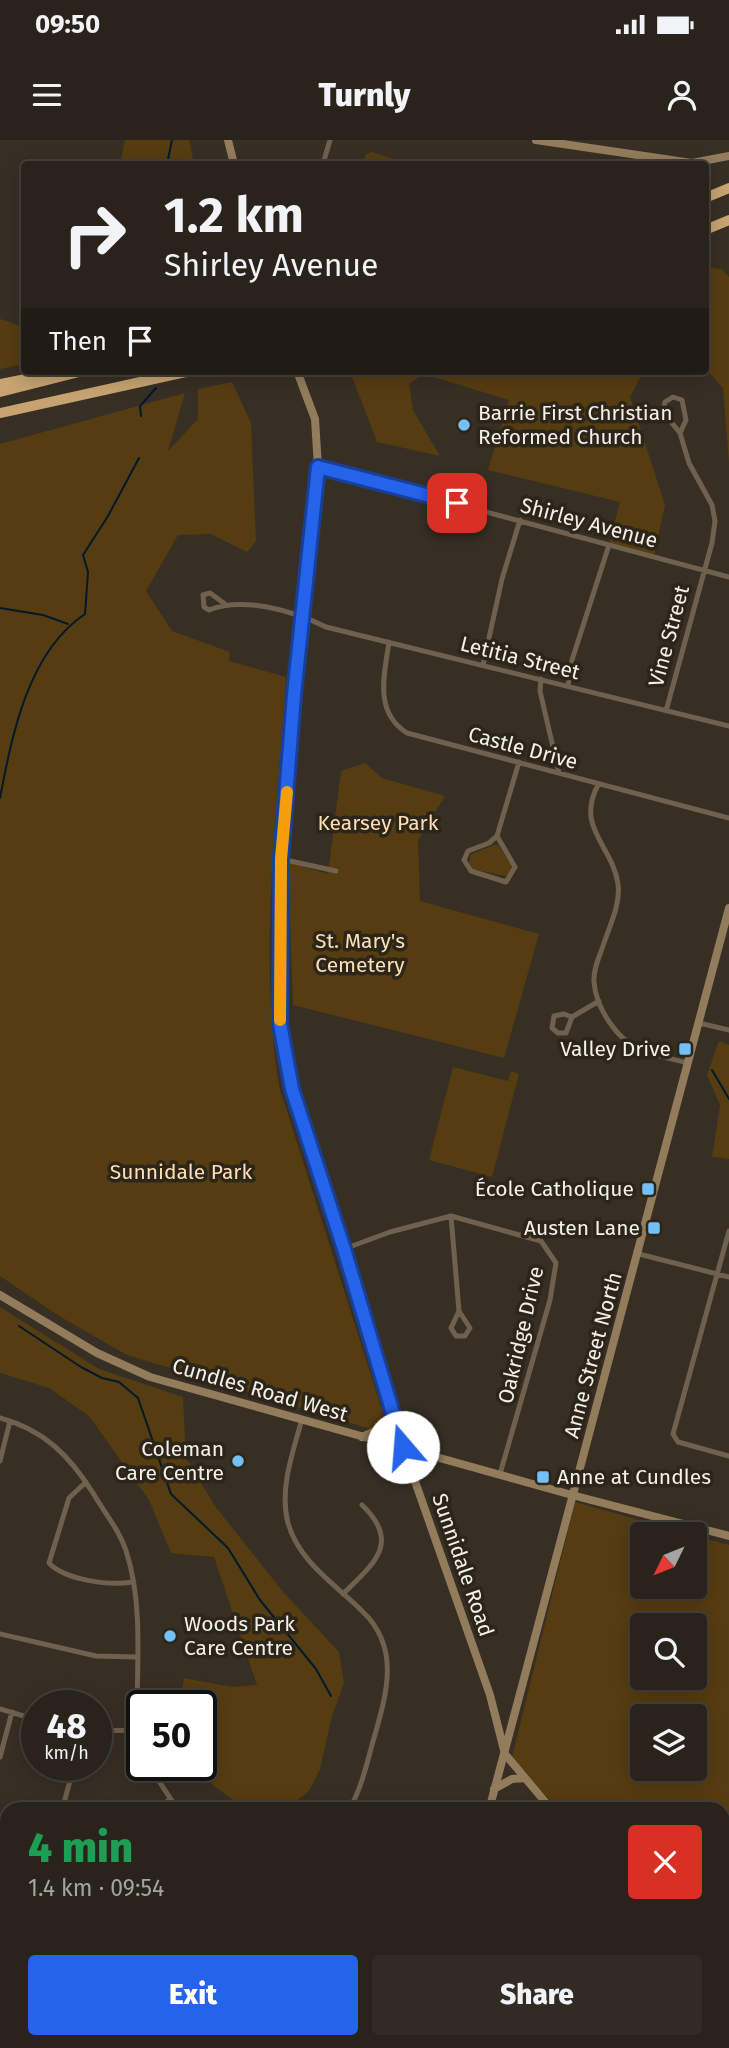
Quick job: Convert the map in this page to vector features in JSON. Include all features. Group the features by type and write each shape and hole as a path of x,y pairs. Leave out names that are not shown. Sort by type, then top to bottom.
{"highway":[{"path":"709,196 729,188"},
{"path":"709,228 729,220"},
{"path":"0,384 44,375"},
{"path":"0,392 67,375"},
{"path":"0,413 172,375"}],"main road":[{"path":"228,140 233,161"},
{"path":"536,140 678,161"},
{"path":"703,161 729,156"},
{"name":"Sunnidale Road","path":"298,375 314,419 318,467 294,695 281,859 283,1050 292,1089 344,1249 403,1447 490,1695 505,1754 545,1802"},
{"name":"Anne Street North","path":"491,1802 729,908"},
{"name":"Cundles Road West","path":"0,1295 97,1353 150,1377 729,1536"},
{"path":"362,1437 391,1424 393,1414"},
{"path":"494,1789 512,1779 525,1778"}],"street":[{"path":"324,161 330,140"},
{"path":"673,397 682,400 686,409 680,433 663,412 665,402 673,397"},
{"name":"Vine Street","path":"666,711 715,521 712,505 690,463 680,433"},
{"name":"Shirley Avenue","path":"318,467 729,578"},
{"path":"483,665 502,579 520,520"},
{"path":"568,685 572,660 609,545"},
{"name":"Letitia Street","path":"225,604 304,616 326,627 729,726"},
{"name":"Castle Drive","path":"389,642 383,700 386,713 394,725 407,733 729,818"},
{"path":"541,679 540,691 559,773"},
{"path":"497,835 515,867 506,882 471,871 464,860 468,851 489,843 497,835 519,762"},
{"path":"598,785 590,819 596,837 616,869 619,889 596,964 594,981 599,1001 616,1031 627,1042 688,1063"},
{"path":"281,859 336,871"},
{"path":"572,1017 564,1014 554,1016 552,1028 558,1033 566,1032 572,1017 599,1001"},
{"path":"699,1023 729,1030"},
{"path":"344,1249 390,1232 452,1216 459,1311 470,1328 465,1336 456,1336 451,1328 459,1311"},
{"name":"Oakridge Drive","path":"452,1216 541,1241 555,1264 550,1300 500,1474"},
{"path":"729,1231 673,1434 678,1442 729,1456"},
{"path":"639,1254 729,1277"},
{"path":"0,1419 51,1440 86,1482 123,1543 132,1582 136,1690"},
{"path":"302,1419 286,1487 289,1525 304,1556 377,1629 386,1649 389,1670 387,1691 354,1802"},
{"path":"0,1461 10,1421"},
{"path":"86,1482 69,1498 49,1563 57,1571 103,1582 132,1582"},
{"path":"343,1594 373,1564 382,1550 376,1518 362,1505"},
{"path":"0,1634 96,1656 136,1657"},
{"path":"0,1709 21,1715"},
{"path":"0,1757 12,1712"},
{"path":"64,1802 70,1781"},
{"path":"158,1781 169,1801"}],"green space":[{"path":"125,140 189,140 193,161 121,161"},
{"path":"372,152 400,161 364,161 366,154"},
{"path":"709,267 722,269 729,277 729,463 723,388 709,372"},
{"path":"0,319 21,326 21,365 0,369"},
{"path":"352,375 422,375 409,384 413,410 440,456 377,442"},
{"path":"427,375 641,375 630,397 665,505 654,556 609,544 620,502 488,470 509,400"},
{"name":"Sunnidale Park","path":"232,382 251,423 256,541 247,552 211,534 178,535 146,591 172,631 230,652 229,661 286,677 270,933 270,985 279,1086 390,1435 127,1355 59,1316 0,1276 0,444 185,393 168,451 198,419 198,389"},
{"name":"St. Mary's Cemetery","path":"365,763 382,778 445,796 418,840 420,901 539,934 504,1058 293,1005 288,862 328,874 341,771"},
{"path":"498,845 512,866 510,874 505,876 472,869 469,864 471,854"},
{"path":"719,1041 729,1045 729,1159 712,1157 720,1105 707,1075"},
{"path":"453,1067 508,1081 511,1071 519,1074 492,1177 429,1160"},
{"path":"0,1307 99,1369 183,1397 186,1458 215,1506 284,1593 339,1652 344,1683 332,1716 320,1769 309,1791 295,1802 237,1802 208,1781 217,1781 217,1690 182,1690 184,1678 232,1687 257,1685 214,1557 171,1553 149,1500 89,1416 49,1388 0,1373"},
{"path":"575,1502 646,1522 630,1522 630,1600 707,1600 707,1539 729,1545 729,1802 552,1802 512,1757"}],"waterway":[{"path":"168,161 172,140"},
{"path":"141,416 140,406 156,388"},
{"path":"0,798 17,722 36,672 65,630 85,614 88,572 83,555 108,516 139,458"},
{"path":"0,608 43,615 68,624"},
{"path":"712,1070 729,1099"},
{"path":"19,1326 81,1367 102,1378 119,1382 138,1398 171,1494 228,1548 260,1600 316,1669 331,1696"}],"slow traffic":[{"path":"280,1020 281,859 287,792"}],"place":[{"name":"Barrie First Christian Reformed Church","path":"464,425"},
{"name":"Valley Drive","path":"685,1049"},
{"name":"École Catholique","path":"648,1189"},
{"name":"Austen Lane","path":"654,1228"},
{"name":"Coleman Care Centre","path":"238,1461"},
{"name":"Anne at Cundles","path":"543,1477"},
{"name":"Woods Park Care Centre","path":"170,1636"}],"route":[{"path":"403,1447 344,1249 292,1089 283,1050 280,1024 281,859 294,695 318,467 457,503"}],"park label":[{"name":"Kearsey Park","path":"378,823"}]}
